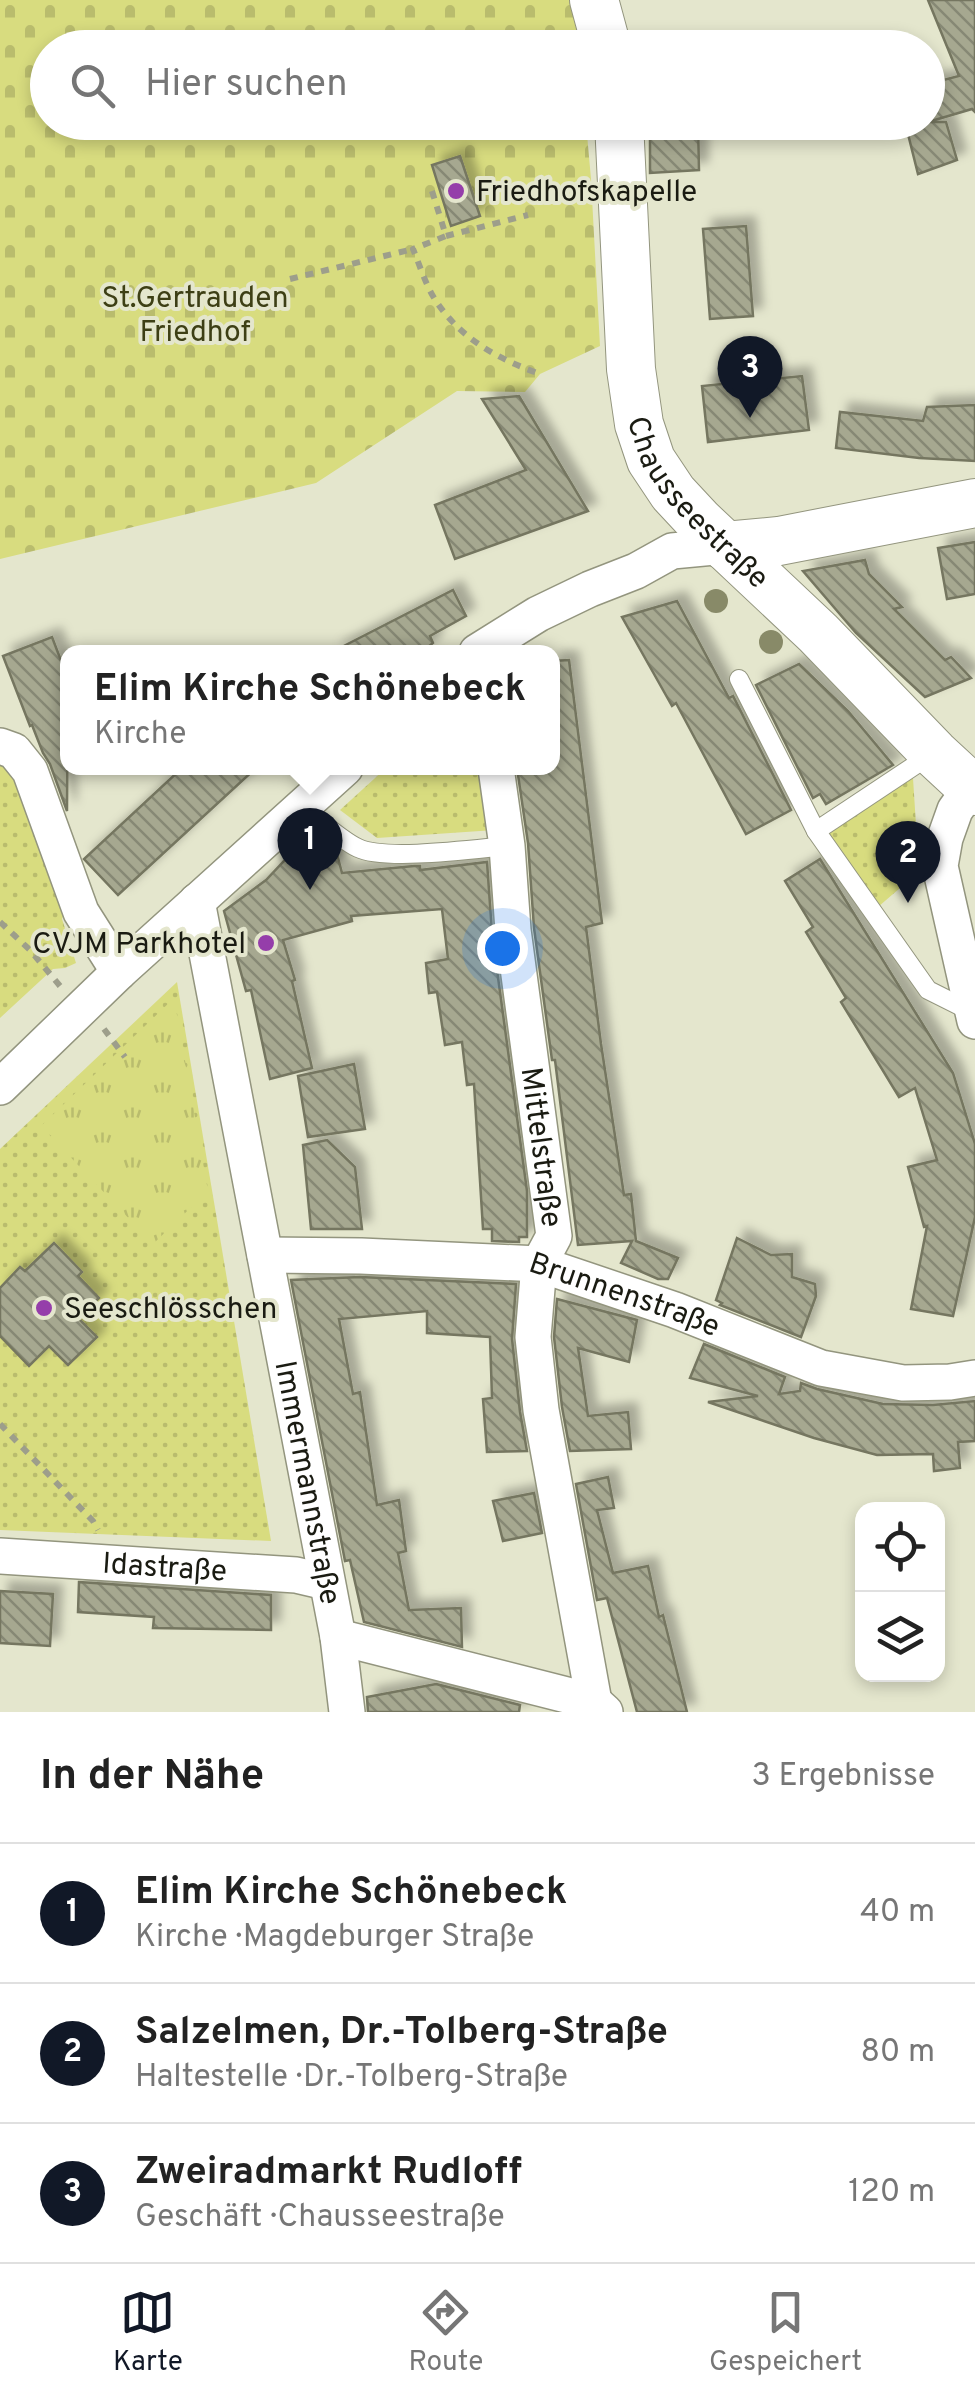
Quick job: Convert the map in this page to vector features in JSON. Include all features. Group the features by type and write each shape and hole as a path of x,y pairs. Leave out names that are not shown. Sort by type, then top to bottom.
{"street":[{"path":"594,0 602,30"},
{"name":"Chausseestraße","path":"620,140 632,368 640,424 652,460 684,506 818,633 973,789"},
{"path":"490,645 538,614 636,571 672,550 779,541 975,503"},
{"path":"0,746 14,751 30,771 81,912 119,972"},
{"path":"0,1086 119,972 337,775"},
{"name":"Mittelstraße","path":"497,775 513,930 554,1236 539,1264 533,1337 541,1410 600,1707"},
{"path":"973,789 955,810 940,866 974,1017"},
{"name":"Immermannstraße","path":"196,901 338,1637 347,1712"},
{"name":"Brunnenstraße","path":"266,1256 539,1264 675,1310 821,1368 902,1383 975,1378"},
{"name":"Idastraße","path":"0,1556 296,1575 326,1582"},
{"path":"338,1637 600,1707"}],"lane":[{"path":"739,679 816,831 928,990 974,1017"},
{"path":"816,831 934,753"},
{"path":"301,806 359,849 420,853 507,846"}],"path":[{"path":"432,192 446,236"},
{"path":"290,280 528,215"},
{"path":"413,249 434,300 463,334 504,361 540,374"},
{"path":"0,922 30,950 80,1009"},
{"path":"0,1424 93,1521 118,1565"}],"green space":[{"name":"St.Gertrauden Friedhof","path":"0,0 569,0 576,30 30,30 30,140 588,140 600,346 540,374 525,392 457,391 316,483 0,559"},
{"path":"0,755 12,764 69,902 62,919 76,963 53,969 0,1018"},
{"path":"378,775 492,775 495,830 377,838 340,810"},
{"path":"913,778 916,825 906,859 907,882 878,907 826,831"},
{"path":"177,982 271,1541 0,1530 0,1149"},
{"path":"174,998 208,1191 153,1244 41,1126"}],"building":[{"path":"928,0 975,0 975,112 972,109 945,117 945,80 959,76 945,42 945,30 940,30"},
{"path":"946,122 957,160 918,174 910,140 945,140"},
{"path":"650,140 698,140 699,170 650,173"},
{"name":"Friedhofskapelle","path":"460,156 480,216 451,226 432,165"},
{"path":"746,226 753,316 710,319 703,229"},
{"path":"802,376 809,430 708,442 702,386"},
{"path":"519,396 588,511 455,559 435,505 526,470 482,399"},
{"path":"975,405 975,461 836,448 840,412 923,421 927,407"},
{"path":"975,542 975,594 947,599 938,548"},
{"path":"865,560 869,574 902,607 894,609 945,660 951,657 971,678 925,697 856,633 803,571"},
{"path":"453,590 466,616 430,636 431,645 346,645"},
{"path":"677,601 729,698 733,696 791,810 746,834 676,703 672,706 622,617"},
{"path":"52,637 60,658 60,775 67,775 67,811 50,764 30,726 3,656"},
{"path":"569,660 602,923 586,927 624,1195 631,1194 636,1241 678,1258 668,1279 658,1279 621,1263 632,1241 578,1245 534,928 518,775 560,775 560,661"},
{"path":"799,664 848,711 893,765 826,804 820,794 813,798 756,685"},
{"path":"174,775 248,775 118,895 84,859"},
{"path":"336,850 342,873 487,862 492,933 527,1191 527,1237 519,1237 519,1242 492,1241 492,1229 483,1229 474,1084 467,1085 462,1042 445,1045 437,992 429,993 426,963 448,959 442,909 351,916 352,921 283,940 312,1068 270,1079 251,990 246,991 224,911 266,880 284,861"},
{"path":"820,859 953,1073 975,1144 975,1217 953,1316 911,1309 927,1226 924,1227 908,1167 937,1160 915,1088 899,1097 841,1002 846,998 806,932 813,927 785,881"},
{"path":"354,1064 365,1129 308,1137 298,1076"},
{"path":"327,1140 355,1167 362,1229 311,1229 303,1145"},
{"path":"737,1238 771,1255 792,1254 792,1277 815,1284 816,1296 801,1337 716,1300"},
{"name":"Seeschlösschen","path":"54,1243 82,1272 78,1276 99,1298 78,1318 97,1337 68,1365 49,1346 29,1366 0,1336 0,1288 20,1267 25,1271"},
{"path":"360,1277 516,1284 512,1339 527,1451 487,1452 483,1399 492,1398 490,1337 427,1333 427,1311 339,1319 353,1394 360,1392 377,1505 399,1500 406,1551 398,1553 409,1610 461,1608 462,1647 364,1622 350,1560 345,1561 291,1280"},
{"path":"557,1299 637,1320 629,1362 578,1348 588,1416 628,1412 631,1449 570,1451 554,1337"},
{"path":"704,1344 785,1377 779,1394 800,1391 801,1383 883,1404 975,1401 975,1441 958,1442 960,1468 934,1471 933,1454 877,1455 708,1402 758,1396 690,1378"},
{"path":"608,1477 614,1508 597,1510 613,1573 648,1566 687,1712 637,1712 607,1598 597,1600 576,1484"},
{"path":"534,1493 542,1533 503,1541 493,1501"},
{"path":"79,1582 271,1595 271,1630 153,1628 154,1617 78,1612"},
{"path":"0,1591 53,1594 50,1646 0,1643"},
{"path":"436,1684 520,1705 519,1712 368,1712 367,1697"}],"place":[{"name":"Friedhofskapelle","path":"456,191"},
{"name":"Zweiradmarkt Rudloff","path":"750,418"},
{"name":"Elim Kirche Schönebeck","path":"310,890"},
{"name":"Salzelmen, Dr.-Tolberg-Straße","path":"908,903"},
{"name":"CVJM Parkhotel","path":"266,943"},
{"name":"Seeschlösschen","path":"44,1308"}]}
